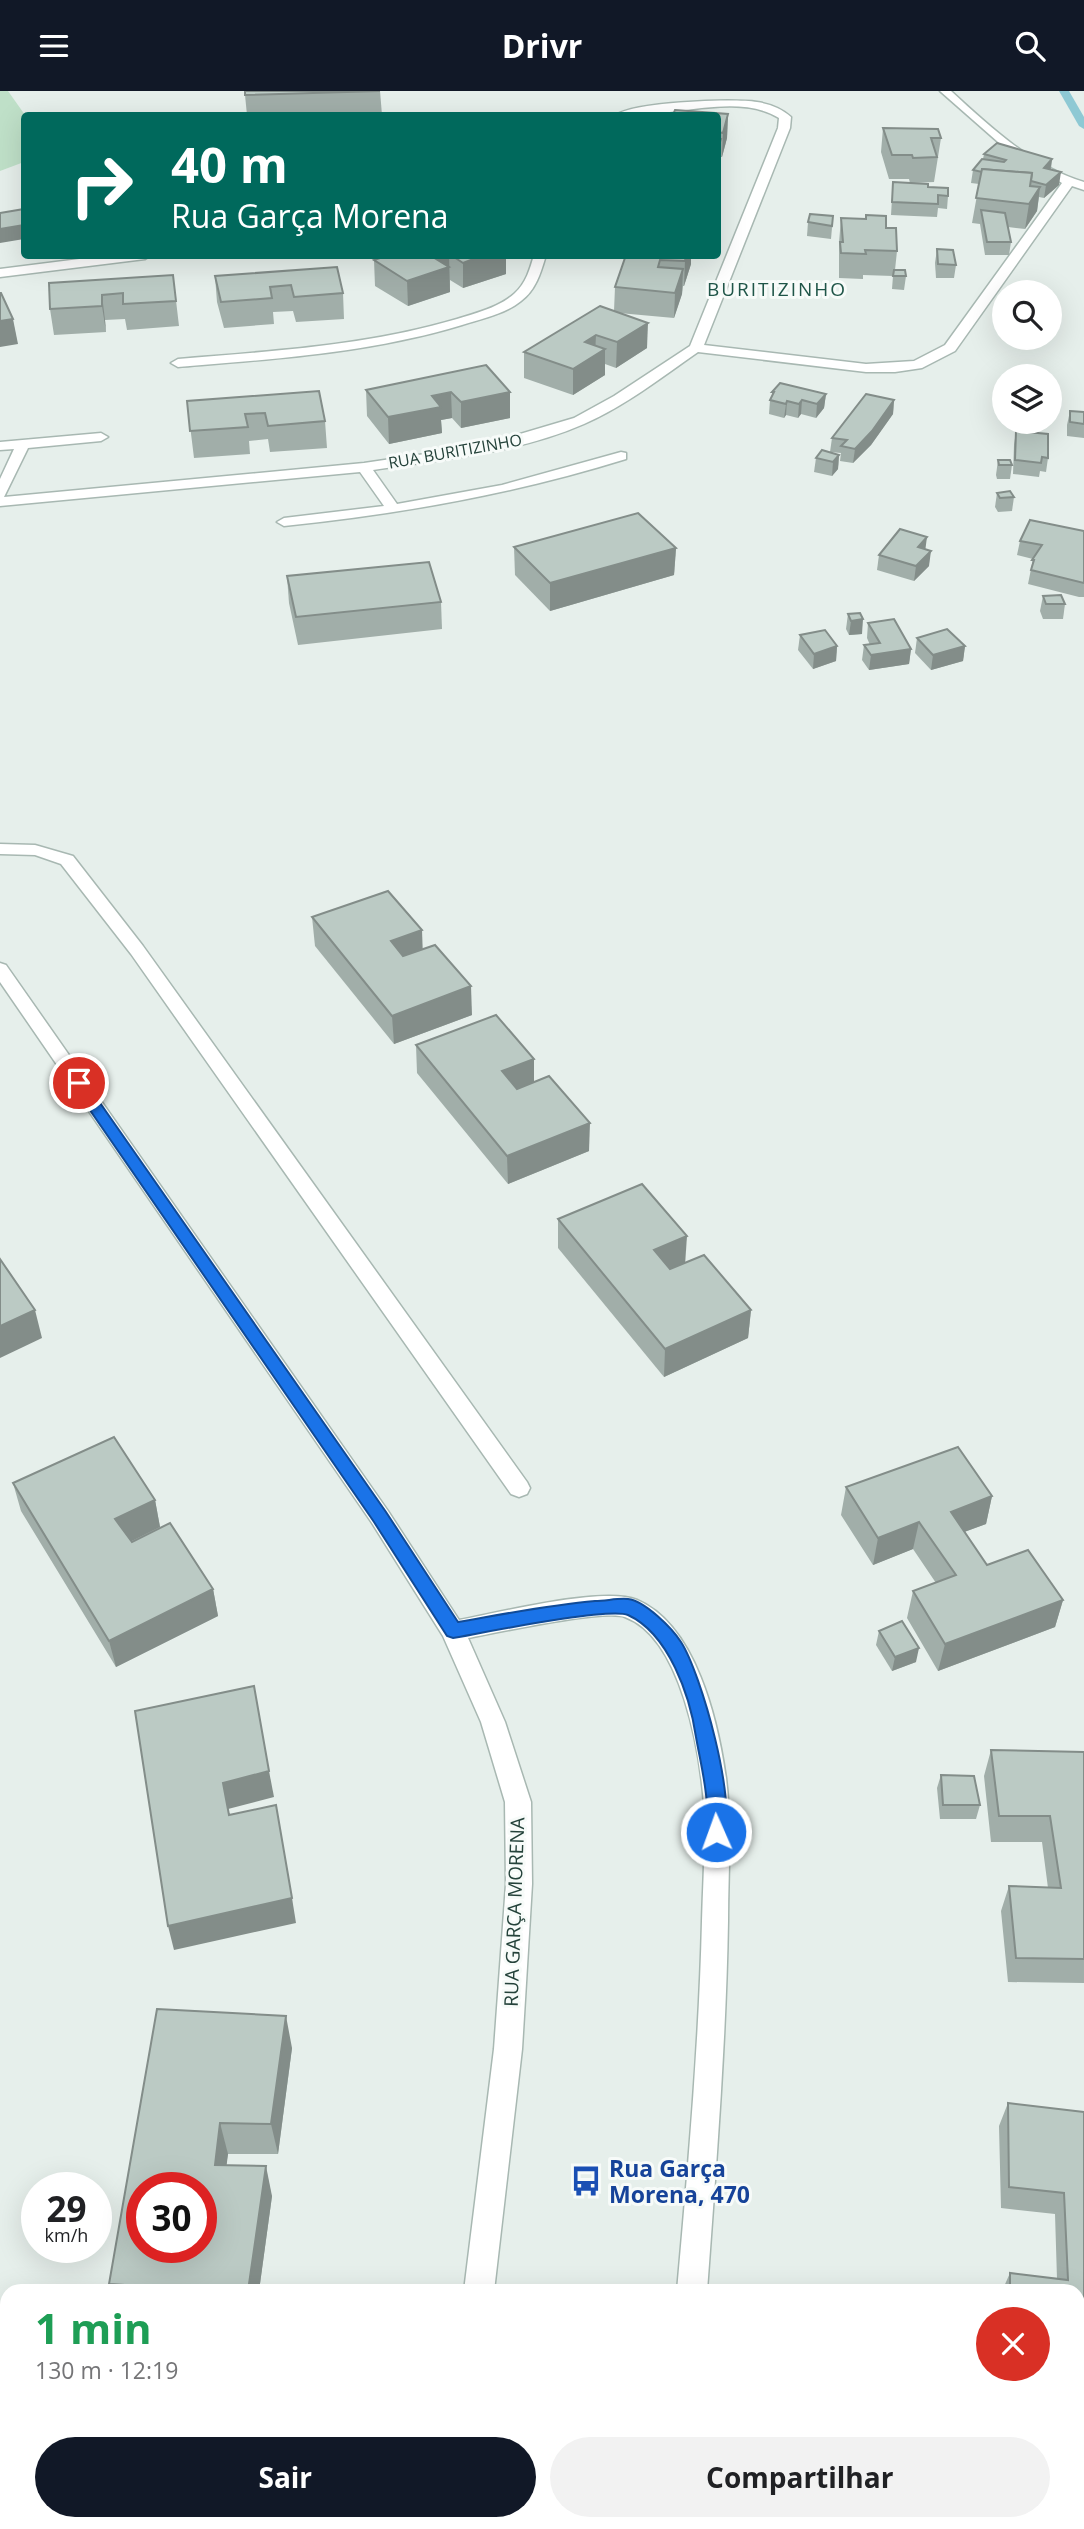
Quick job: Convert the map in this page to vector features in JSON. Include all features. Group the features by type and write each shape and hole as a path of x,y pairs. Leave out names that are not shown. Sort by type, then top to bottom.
{"street":[{"path":"945,91 992,132 1068,183 1084,186"},
{"path":"640,112 720,99 763,100 781,109 785,117 784,128 696,348 866,368 906,367 935,359 950,348 1068,183"},
{"path":"0,272 111,259"},
{"path":"178,363 351,347 387,342 436,330 491,312 521,295 535,275 539,259"},
{"name":"RUA BURITIZINHO","path":"0,502 364,467 479,450 579,421 619,399 696,348"},
{"path":"0,446 101,437"},
{"path":"0,494 23,444"},
{"path":"284,522 393,509 533,482 621,456"},
{"path":"364,467 393,509"},
{"path":"0,849 26,848 51,852 67,860 137,950 479,1428 519,1488"},
{"name":"RUA GARÇA MORENA","path":"0,969 380,1517 453,1631 493,1722 518,1802 519,1884 508,2049 480,2284"},
{"path":"453,1631 566,1611 628,1606 654,1623 674,1647 688,1676 704,1728 716,1805 714,2018 693,2284"}],"green space":[{"path":"0,91 8,91 23,112 21,163 0,171"}],"building":[{"path":"245,91 380,91 245,95"},
{"path":"721,113 728,114 723,133"},
{"path":"883,128 938,129 941,138 931,138 937,157 892,155"},
{"path":"997,143 1052,159 1044,168 1061,172 1046,185 1031,181 1032,173 973,170 982,159 1006,160 984,154"},
{"path":"982,169 1032,173 1030,186 1040,187 1029,204 976,198"},
{"path":"893,182 948,188 948,196 938,195 938,204 892,202"},
{"path":"21,210 21,226 0,229 0,213"},
{"path":"981,210 1005,213 1011,242 987,242"},
{"path":"810,214 833,216 832,226 808,222"},
{"path":"866,215 886,216 886,228 896,228 897,251 865,250 866,254 841,253 841,218 866,219"},
{"path":"937,249 953,250 956,265 938,264"},
{"path":"436,259 449,267 407,281 374,260"},
{"path":"457,259 474,259 463,263"},
{"path":"625,259 685,259 660,260 658,267 683,269 675,293 615,287"},
{"path":"337,267 343,293 294,297 291,285 270,287 272,298 221,302 215,276"},
{"path":"894,270 905,270 906,276 893,276"},
{"path":"173,275 176,301 123,304 123,293 102,295 102,306 50,309 49,283"},
{"path":"1,293 13,319 0,321"},
{"path":"600,306 648,323 617,342 596,335 585,342 605,349 573,369 524,352"},
{"path":"486,365 510,392 461,402 451,392 432,396 441,407 388,417 366,390"},
{"path":"780,383 826,394 817,404 802,400 799,404 787,401 786,404 770,400 772,392"},
{"path":"319,391 325,421 268,426 265,413 245,414 248,427 190,431 187,401"},
{"path":"866,394 894,400 855,449 841,446 847,440 832,438"},
{"path":"1070,411 1084,412 1084,424 1070,422"},
{"path":"1016,434 1048,434 1048,458 1042,457 1041,463 1015,460"},
{"path":"822,450 839,455 833,462 816,458"},
{"path":"998,460 1010,460 1012,465 999,465"},
{"path":"1010,491 1014,497 1000,498 997,493"},
{"path":"638,513 676,548 550,583 514,547"},
{"path":"1030,520 1084,531 1084,583 1031,570 1032,560 1042,545 1020,541"},
{"path":"900,529 927,537 918,547 931,551 916,566 879,555"},
{"path":"429,562 441,602 296,617 287,576"},
{"path":"1061,595 1065,604 1046,604 1043,596"},
{"path":"860,613 863,619 851,621 848,614"},
{"path":"894,619 911,649 871,655 864,645 880,643 868,623"},
{"path":"947,629 965,646 933,655 917,638"},
{"path":"825,630 837,646 814,654 800,635"},
{"path":"388,891 422,930 391,941 403,956 435,945 471,986 392,1016 312,917"},
{"path":"496,1015 534,1059 502,1071 517,1089 549,1076 590,1123 507,1156 416,1045"},
{"path":"642,1184 687,1236 654,1250 670,1269 704,1255 751,1310 665,1349 558,1219"},
{"path":"0,1259 35,1310 0,1326"},
{"path":"114,1437 155,1500 115,1519 132,1542 170,1523 213,1589 109,1641 13,1483"},
{"path":"958,1447 992,1496 951,1512 987,1565 1028,1550 1063,1600 945,1644 913,1591 956,1575 919,1522 878,1538 846,1487"},
{"path":"902,1621 919,1648 895,1657 879,1631"},
{"path":"254,1686 269,1771 223,1783 229,1815 276,1805 292,1898 168,1926 135,1711"},
{"path":"991,1750 1084,1752 1084,1959 1016,1958 1009,1886 1061,1888 1050,1816 999,1816"},
{"path":"941,1775 974,1776 980,1805 943,1805"},
{"path":"157,2009 286,2016 271,2124 220,2123 215,2165 266,2166 249,2284 109,2284 126,2187 126,2263 217,2263 217,2172 129,2172"},
{"path":"1008,2103 1084,2112 1084,2284 1010,2284 1010,2273 1068,2280 1064,2193 1009,2187"}],"waterway":[{"path":"1064,91 1084,126"}],"place":[{"name":"Rua Garça Morena, 470","path":"586,2181"}],"district":[{"name":"BURITIZINHO","path":"777,289"}],"route":[{"path":"79,1083 380,1517 453,1631 566,1611 628,1606 654,1623 674,1647 688,1676 704,1728 716,1805 716,1832"}]}
